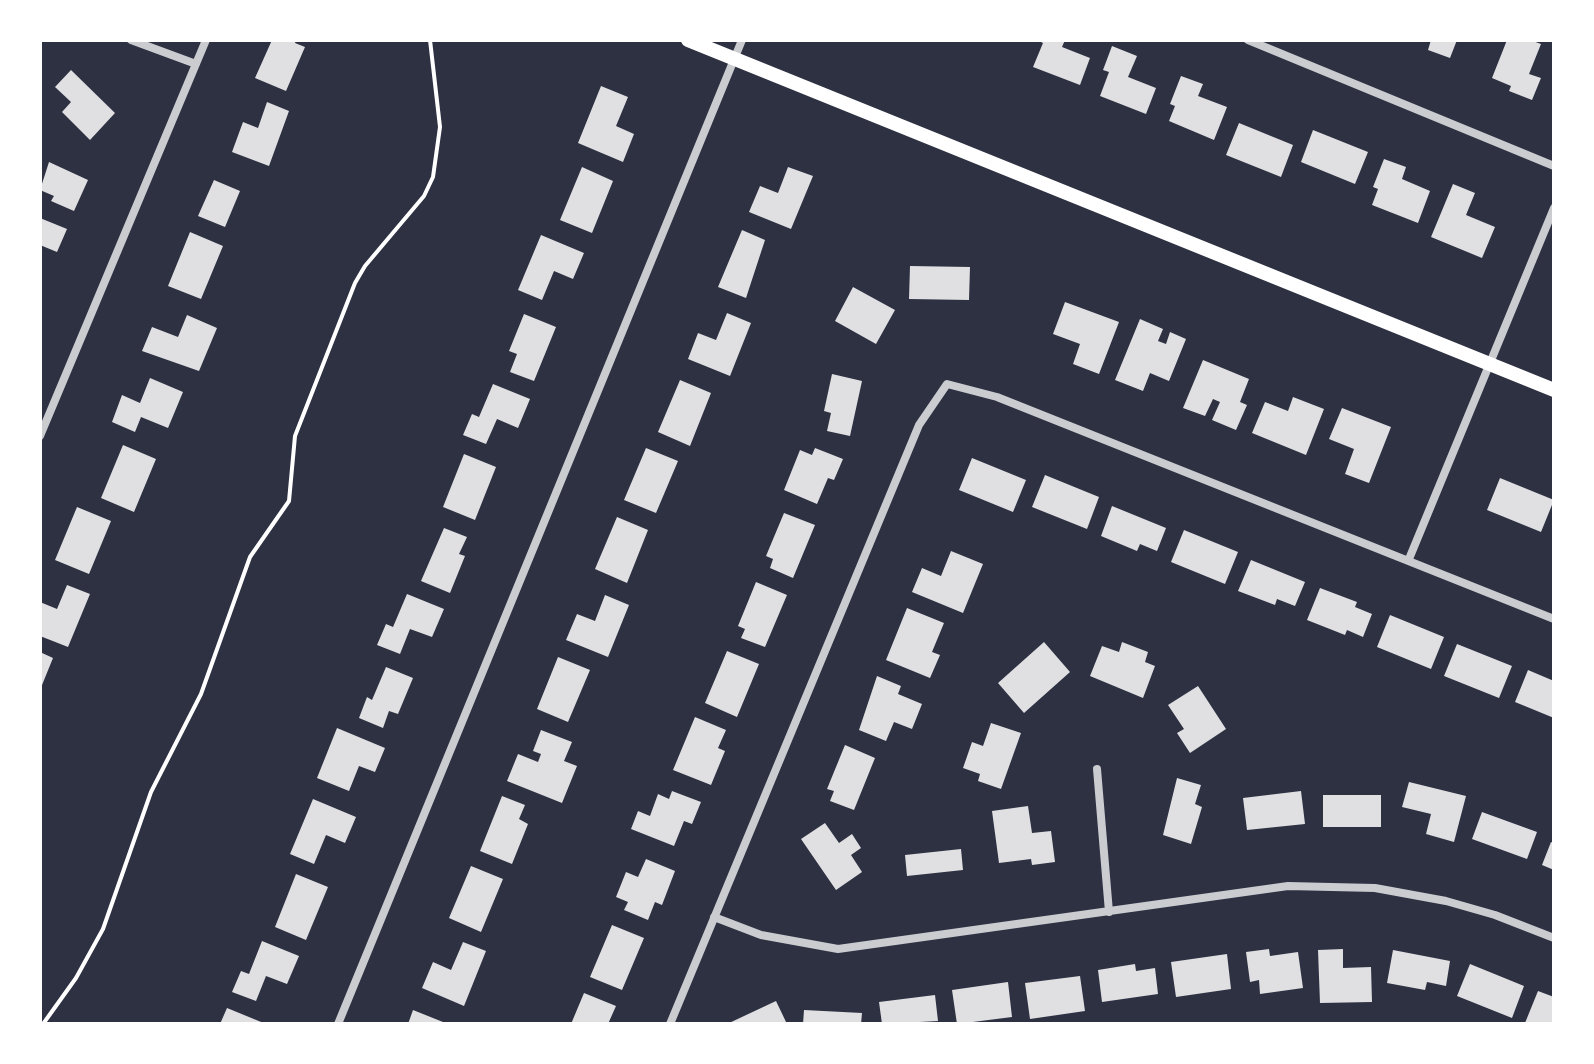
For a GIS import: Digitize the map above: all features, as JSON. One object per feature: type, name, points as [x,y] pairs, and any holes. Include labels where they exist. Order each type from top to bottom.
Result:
[{"type":"main road","points":[[688,40],[1554,390]]},
{"type":"street","points":[[131,40],[196,64]]},
{"type":"street","points":[[40,436],[206,40]]},
{"type":"street","points":[[338,1024],[742,40]]},
{"type":"street","points":[[1248,40],[1554,166]]},
{"type":"street","points":[[1409,559],[1554,208]]},
{"type":"street","points":[[670,1024],[919,425],[947,384],[997,397],[1554,619]]},
{"type":"street","points":[[1097,769],[1109,912]]},
{"type":"street","points":[[714,917],[761,935],[838,949],[1288,886],[1375,888],[1446,901],[1495,915],[1554,938]]},
{"type":"path","points":[[43,1024],[76,978],[103,929],[151,792],[201,694],[250,557],[289,501],[295,436],[307,398],[355,283],[424,196],[433,177],[440,127],[430,40]]},
{"type":"building","points":[[272,40],[296,40],[295,43],[305,47],[286,91],[255,78]]},
{"type":"building","points":[[1037,40],[1065,40],[1062,47],[1090,58],[1080,85],[1033,67],[1043,43]]},
{"type":"building","points":[[1431,40],[1457,40],[1450,58],[1428,50]]},
{"type":"building","points":[[1507,40],[1530,40],[1541,44],[1529,74],[1541,78],[1532,100],[1509,91],[1511,86],[1492,78]]},
{"type":"building","points":[[1112,46],[1137,56],[1128,77],[1156,88],[1146,114],[1100,96],[1109,72],[1103,70]]},
{"type":"building","points":[[71,70],[115,113],[90,140],[62,112],[71,102],[55,87]]},
{"type":"building","points":[[1181,76],[1203,84],[1198,96],[1227,107],[1214,140],[1169,121],[1175,106],[1170,104]]},
{"type":"building","points":[[601,86],[628,97],[616,126],[634,134],[623,162],[578,143]]},
{"type":"building","points":[[267,102],[289,111],[269,166],[232,152],[243,122],[258,128]]},
{"type":"building","points":[[1239,123],[1293,145],[1281,177],[1226,155]]},
{"type":"building","points":[[1313,130],[1368,152],[1355,184],[1301,162]]},
{"type":"building","points":[[1384,159],[1406,167],[1402,179],[1430,191],[1418,223],[1372,205],[1378,189],[1373,187]]},
{"type":"building","points":[[49,162],[88,180],[74,211],[51,201],[54,196],[40,190]]},
{"type":"building","points":[[582,167],[613,181],[592,233],[560,220]]},
{"type":"building","points":[[788,167],[813,176],[791,229],[749,212],[760,186],[778,193]]},
{"type":"building","points":[[214,180],[240,191],[225,227],[198,216]]},
{"type":"building","points":[[1453,184],[1475,193],[1466,215],[1495,227],[1482,258],[1431,237]]},
{"type":"building","points":[[40,218],[67,229],[57,252],[40,245]]},
{"type":"building","points":[[742,230],[765,240],[746,298],[718,287]]},
{"type":"building","points":[[190,232],[223,246],[201,299],[168,286]]},
{"type":"building","points":[[541,235],[584,253],[573,279],[554,271],[542,300],[518,290]]},
{"type":"building","points":[[910,266],[970,267],[969,300],[909,299]]},
{"type":"building","points":[[853,287],[895,310],[876,344],[835,321]]},
{"type":"building","points":[[1065,302],[1119,322],[1099,374],[1073,364],[1080,344],[1053,334]]},
{"type":"building","points":[[727,313],[751,323],[730,376],[688,359],[698,333],[716,340]]},
{"type":"building","points":[[524,314],[556,327],[534,381],[510,372],[517,354],[509,351]]},
{"type":"building","points":[[187,315],[217,328],[199,371],[142,351],[152,327],[178,337]]},
{"type":"building","points":[[1140,319],[1163,329],[1158,341],[1166,344],[1170,332],[1186,339],[1169,381],[1150,373],[1143,391],[1115,380]]},
{"type":"building","points":[[1203,360],[1249,379],[1240,402],[1247,405],[1236,430],[1212,420],[1220,402],[1213,399],[1205,416],[1183,408]]},
{"type":"building","points":[[832,374],[862,381],[850,436],[827,431],[831,413],[824,411]]},
{"type":"building","points":[[150,378],[183,392],[168,428],[141,417],[135,432],[112,422],[122,395],[140,403]]},
{"type":"building","points":[[680,380],[711,393],[690,446],[658,432]]},
{"type":"building","points":[[493,384],[530,399],[518,428],[497,419],[486,444],[463,435],[472,414],[479,417]]},
{"type":"building","points":[[1293,397],[1324,409],[1306,455],[1252,433],[1265,402],[1288,411]]},
{"type":"building","points":[[1342,408],[1391,427],[1369,483],[1345,474],[1354,449],[1329,439]]},
{"type":"building","points":[[123,445],[156,459],[134,512],[101,498]]},
{"type":"building","points":[[646,448],[678,461],[656,513],[624,500]]},
{"type":"building","points":[[815,448],[843,459],[834,480],[828,478],[817,504],[784,490],[800,450],[812,455]]},
{"type":"building","points":[[464,454],[496,467],[475,520],[443,507]]},
{"type":"building","points":[[972,458],[1026,480],[1013,512],[959,490]]},
{"type":"building","points":[[1045,475],[1099,497],[1087,529],[1032,507]]},
{"type":"building","points":[[1500,478],[1554,500],[1541,532],[1487,510]]},
{"type":"building","points":[[1112,506],[1166,528],[1157,551],[1140,544],[1137,551],[1101,536]]},
{"type":"building","points":[[77,507],[111,521],[89,574],[55,560]]},
{"type":"building","points":[[784,513],[815,525],[793,578],[770,568],[773,559],[766,556]]},
{"type":"building","points":[[617,517],[648,530],[627,583],[595,569]]},
{"type":"building","points":[[444,528],[467,537],[459,554],[465,556],[450,593],[421,581]]},
{"type":"building","points":[[1184,530],[1238,552],[1225,584],[1171,562]]},
{"type":"building","points":[[951,551],[983,564],[963,613],[912,592],[922,568],[941,576]]},
{"type":"building","points":[[1251,560],[1305,582],[1295,606],[1277,599],[1275,605],[1238,591]]},
{"type":"building","points":[[756,582],[787,595],[765,647],[741,638],[745,629],[738,626]]},
{"type":"building","points":[[67,585],[90,594],[68,647],[40,636],[40,602],[57,609]]},
{"type":"building","points":[[1320,588],[1357,602],[1355,607],[1372,614],[1363,637],[1347,630],[1345,635],[1307,620]]},
{"type":"building","points":[[407,594],[444,609],[432,637],[410,629],[400,654],[377,645],[386,624],[393,627]]},
{"type":"building","points":[[605,595],[629,605],[608,657],[566,640],[577,614],[595,621]]},
{"type":"building","points":[[907,608],[944,623],[932,652],[940,655],[930,678],[886,660]]},
{"type":"building","points":[[1390,615],[1444,637],[1431,669],[1377,647]]},
{"type":"building","points":[[1044,642],[1070,672],[1024,713],[998,683]]},
{"type":"building","points":[[1122,642],[1148,652],[1145,662],[1155,666],[1143,698],[1090,676],[1102,646],[1119,652]]},
{"type":"building","points":[[1457,644],[1512,666],[1499,698],[1444,676]]},
{"type":"building","points":[[727,651],[759,664],[737,717],[705,703]]},
{"type":"building","points":[[40,652],[53,658],[40,690]]},
{"type":"building","points":[[558,657],[590,670],[568,722],[537,709]]},
{"type":"building","points":[[386,667],[413,678],[398,714],[389,711],[383,728],[359,718],[367,697],[372,700]]},
{"type":"building","points":[[1528,670],[1554,681],[1554,718],[1515,702]]},
{"type":"building","points":[[877,676],[901,686],[898,694],[922,704],[912,729],[894,722],[886,741],[859,730]]},
{"type":"building","points":[[1198,686],[1226,729],[1190,753],[1177,733],[1184,729],[1168,705]]},
{"type":"building","points":[[695,717],[726,730],[718,748],[725,751],[711,785],[673,770]]},
{"type":"building","points":[[991,723],[1021,733],[1001,789],[978,781],[980,774],[963,768],[972,742],[983,746]]},
{"type":"building","points":[[337,728],[385,748],[375,772],[359,766],[349,791],[317,778]]},
{"type":"building","points":[[541,730],[572,742],[564,761],[577,766],[562,803],[507,781],[518,754],[538,762],[541,754],[533,751]]},
{"type":"building","points":[[845,745],[875,758],[854,810],[830,801],[834,791],[827,789]]},
{"type":"building","points":[[1177,778],[1201,785],[1195,804],[1202,807],[1191,844],[1163,835]]},
{"type":"building","points":[[1409,782],[1466,796],[1454,842],[1426,834],[1431,814],[1402,807]]},
{"type":"building","points":[[672,791],[701,802],[692,824],[684,821],[674,846],[631,829],[638,811],[650,816],[658,794],[669,799]]},
{"type":"building","points":[[1301,791],[1305,824],[1247,830],[1243,798]]},
{"type":"building","points":[[1323,795],[1381,795],[1381,827],[1323,827]]},
{"type":"building","points":[[502,796],[525,805],[519,819],[528,824],[512,864],[480,851]]},
{"type":"building","points":[[313,799],[356,817],[345,843],[326,835],[314,864],[290,854]]},
{"type":"building","points":[[1028,806],[1032,833],[1051,831],[1055,862],[1032,865],[1031,859],[999,863],[992,811]]},
{"type":"building","points":[[1482,812],[1537,832],[1527,859],[1472,839]]},
{"type":"building","points":[[825,823],[839,843],[852,834],[861,848],[851,855],[862,872],[836,890],[801,839]]},
{"type":"building","points":[[1551,842],[1554,843],[1554,870],[1542,865]]},
{"type":"building","points":[[961,849],[963,870],[907,876],[905,855]]},
{"type":"building","points":[[646,859],[675,871],[662,905],[655,902],[648,920],[624,910],[628,902],[616,897],[626,872],[638,877]]},
{"type":"building","points":[[471,866],[503,879],[481,932],[449,918]]},
{"type":"building","points":[[296,874],[328,887],[306,940],[275,927]]},
{"type":"building","points":[[612,925],[644,938],[622,990],[590,977]]},
{"type":"building","points":[[262,941],[299,956],[287,984],[266,976],[256,1001],[232,992],[241,971],[249,974]]},
{"type":"building","points":[[463,942],[486,951],[464,1006],[422,988],[433,962],[451,970]]},
{"type":"building","points":[[1269,949],[1270,956],[1298,952],[1303,988],[1260,994],[1259,980],[1250,982],[1246,952]]},
{"type":"building","points":[[1343,949],[1343,968],[1371,967],[1372,1002],[1320,1003],[1318,950]]},
{"type":"building","points":[[1393,950],[1450,961],[1446,986],[1427,982],[1425,990],[1387,983]]},
{"type":"building","points":[[1227,954],[1231,989],[1176,997],[1171,962]]},
{"type":"building","points":[[1135,964],[1136,971],[1155,968],[1158,994],[1102,1002],[1098,970]]},
{"type":"building","points":[[1470,964],[1524,986],[1512,1018],[1457,996]]},
{"type":"building","points":[[1080,976],[1085,1011],[1030,1019],[1025,983]]},
{"type":"building","points":[[1008,982],[1012,1017],[957,1024],[952,990]]},
{"type":"building","points":[[1538,991],[1554,997],[1554,1024],[1525,1023]]},
{"type":"building","points":[[584,993],[616,1006],[608,1024],[571,1024]]},
{"type":"building","points":[[935,995],[938,1021],[882,1024],[879,1002]]},
{"type":"building","points":[[776,1001],[787,1024],[727,1024]]},
{"type":"building","points":[[227,1008],[266,1024],[220,1024]]},
{"type":"building","points":[[413,1010],[448,1024],[408,1024]]},
{"type":"building","points":[[804,1010],[862,1013],[861,1024],[803,1024]]}]
